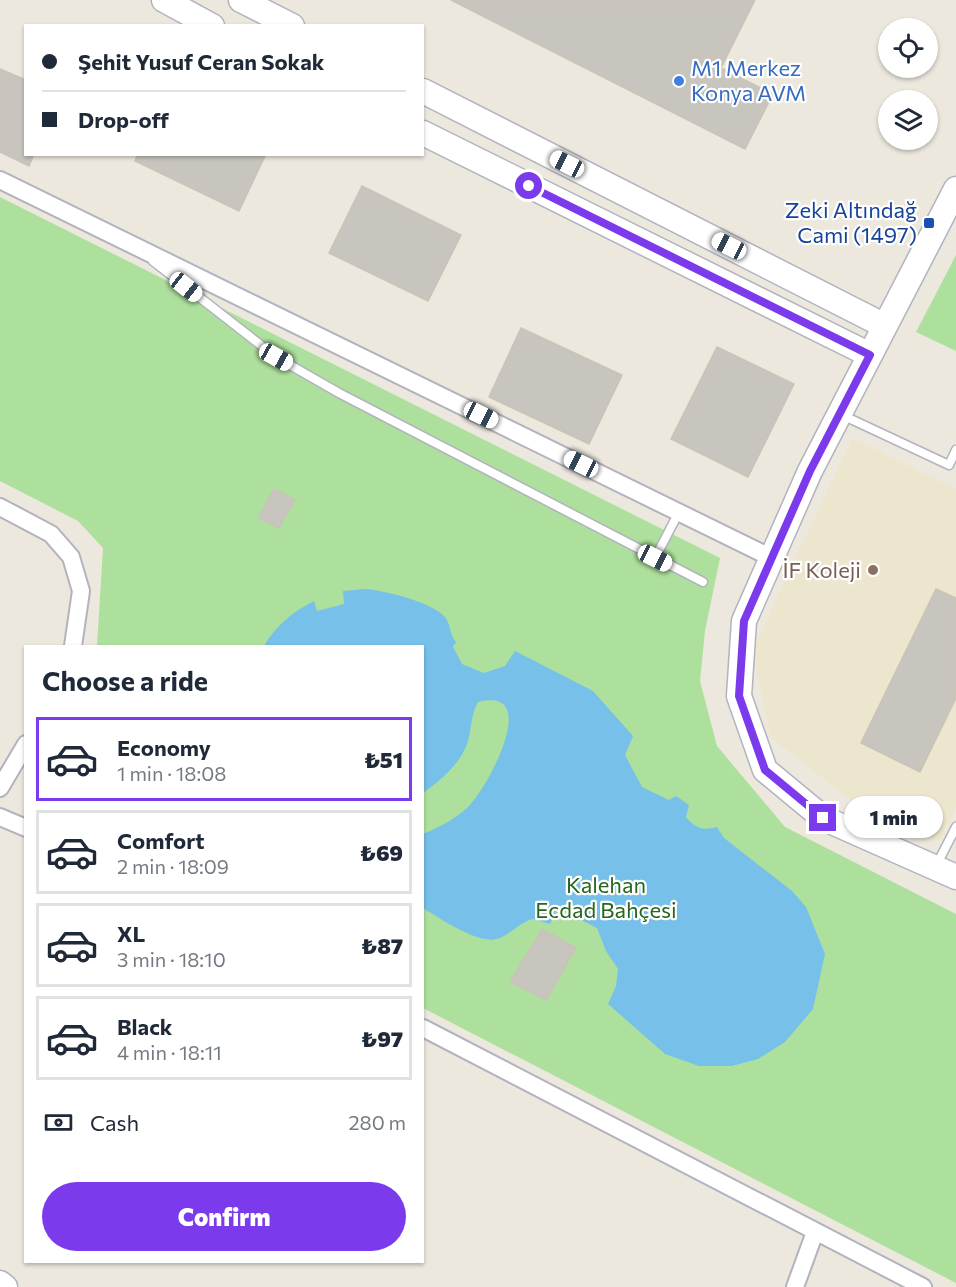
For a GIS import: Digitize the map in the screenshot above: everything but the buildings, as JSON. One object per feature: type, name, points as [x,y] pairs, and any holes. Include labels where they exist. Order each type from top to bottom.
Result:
[{"type":"street","points":[[164,0],[208,24]]},
{"type":"street","points":[[241,0],[288,24]]},
{"type":"street","points":[[424,92],[885,326]]},
{"type":"street","points":[[424,134],[870,355]]},
{"type":"street","points":[[0,180],[772,558]]},
{"type":"street","points":[[945,873],[823,818],[765,770],[739,696],[744,621],[810,471],[956,189]]},
{"type":"street","points":[[0,507],[51,534],[71,557],[81,591],[73,645]]},
{"type":"street","points":[[0,788],[24,747]]},
{"type":"street","points":[[0,817],[24,827]]},
{"type":"street","points":[[424,1029],[923,1287]]},
{"type":"street","points":[[795,1287],[815,1232]]},
{"type":"street","points":[[0,1283],[4,1287]]},
{"type":"lane","points":[[131,245],[276,357],[339,393],[702,582]]},
{"type":"lane","points":[[839,414],[952,467],[956,450]]},
{"type":"lane","points":[[655,558],[679,512]]},
{"type":"lane","points":[[945,873],[956,827]]},
{"type":"shaded area","name":"İF Koleji","points":[[852,438],[956,489],[956,808],[939,842],[845,796],[771,738],[752,651]]},
{"type":"green space","name":"Kalehan Ecdad Bahçesi","points":[[0,197],[720,558],[705,631],[700,681],[717,746],[785,827],[956,914],[956,1283],[424,1009],[424,645],[97,645],[103,548],[78,521],[0,481]]},
{"type":"green space","points":[[956,255],[956,351],[916,332]]},
{"type":"water","points":[[365,589],[384,592],[433,608],[447,620],[456,642],[453,647],[462,664],[484,673],[505,666],[515,651],[593,691],[633,736],[625,755],[642,787],[669,800],[676,796],[689,805],[686,817],[693,824],[708,829],[717,827],[724,838],[792,891],[806,907],[825,954],[813,1009],[785,1042],[758,1059],[732,1066],[699,1066],[665,1054],[608,1004],[616,986],[618,969],[606,951],[597,928],[558,908],[550,924],[533,919],[506,935],[488,940],[469,934],[424,909],[424,834],[457,816],[476,798],[496,763],[504,742],[509,724],[507,709],[497,701],[478,702],[467,744],[460,758],[443,777],[424,792],[424,645],[265,645],[280,625],[314,601],[317,611],[344,604],[343,591]]},
{"type":"place","name":"M1 Merkez Konya AVM","points":[[679,81]]},
{"type":"place","name":"Zeki Altındağ Cami (1497)","points":[[929,223]]},
{"type":"place","name":"İF Koleji","points":[[873,570]]},
{"type":"route","points":[[529,186],[870,355],[810,471],[744,621],[739,696],[765,770],[823,818]]}]
